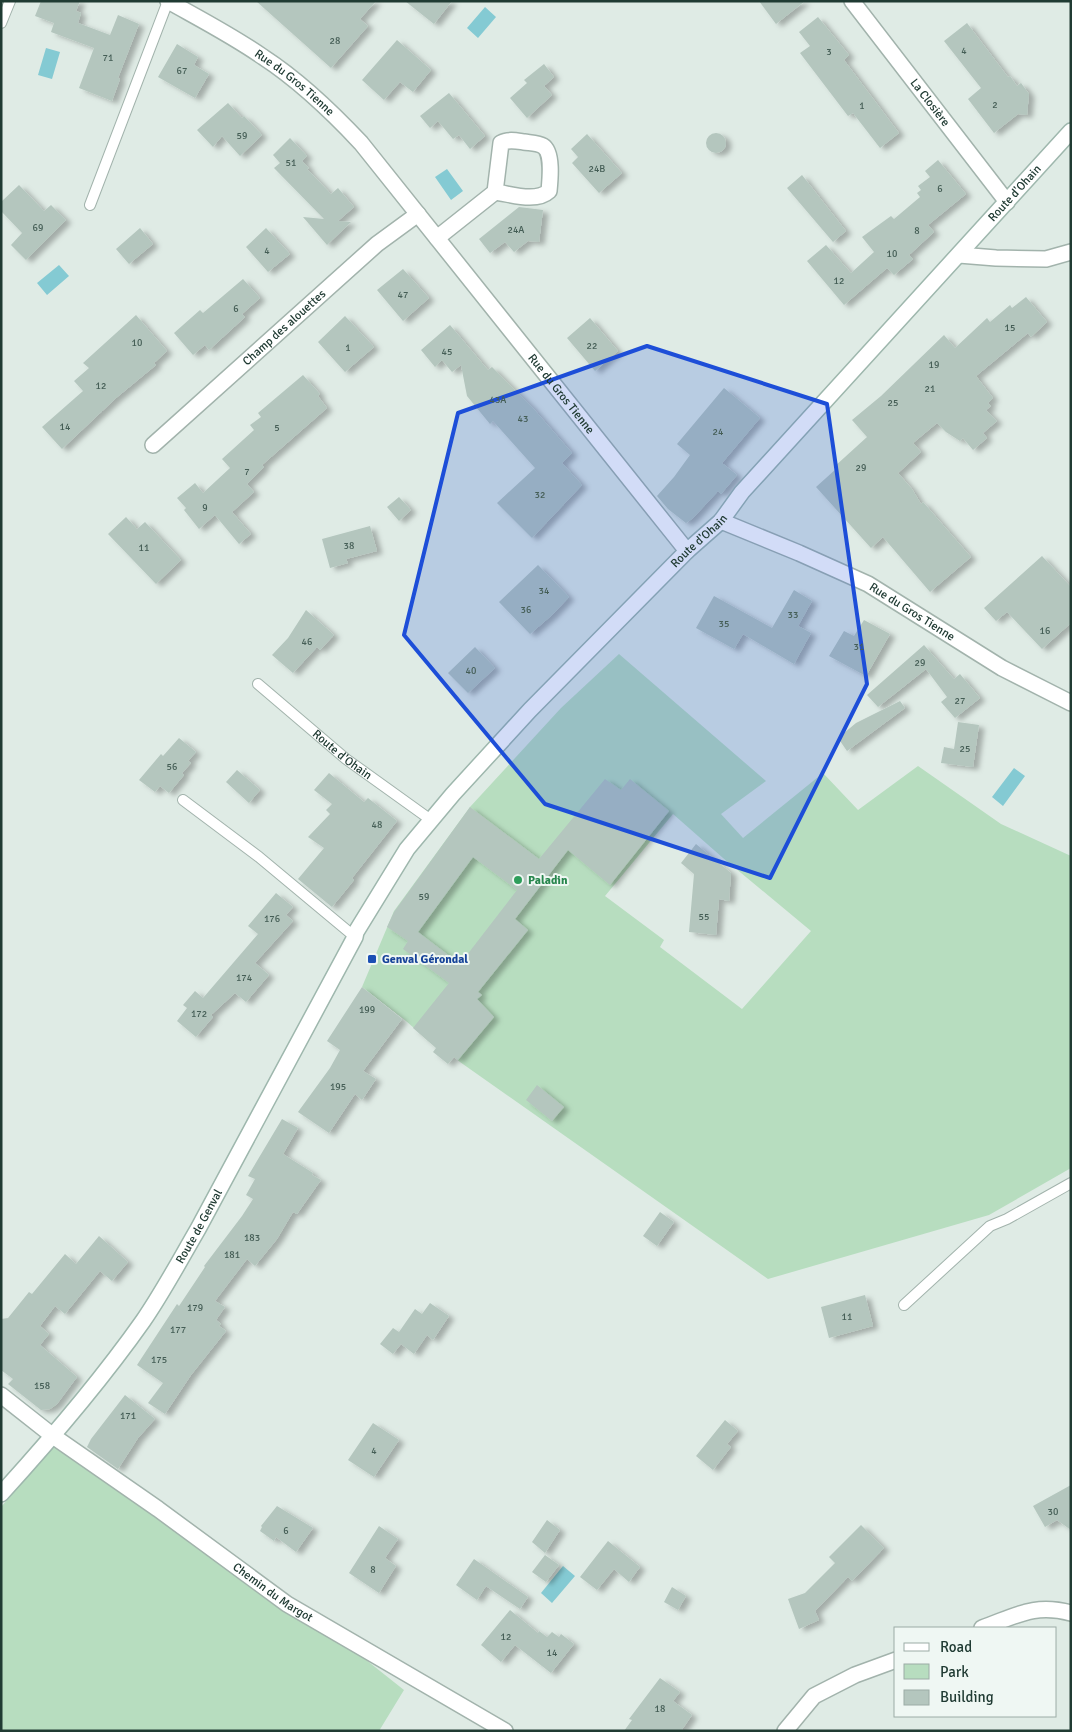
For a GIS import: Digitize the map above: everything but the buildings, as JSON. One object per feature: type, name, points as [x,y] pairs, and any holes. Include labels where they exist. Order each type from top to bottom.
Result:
[{"type":"street","name":"Rue du Gros Tienne","points":[[168,1],[264,58],[305,88],[361,143],[687,551]]},
{"type":"street","name":"La Closière","points":[[852,1],[1007,202]]},
{"type":"street","name":"Route d'Ohain","points":[[355,935],[407,849],[453,794],[530,710],[687,551],[721,521],[742,492],[1071,131]]},
{"type":"street","points":[[437,238],[496,192],[501,143],[508,140],[525,142],[542,145],[547,149],[550,172],[549,187],[546,194],[535,198],[496,192]]},
{"type":"street","name":"Champ des alouettes","points":[[153,445],[377,244],[418,214]]},
{"type":"street","points":[[959,255],[1046,259],[1071,252]]},
{"type":"street","name":"Rue du Gros Tienne","points":[[721,521],[868,584],[1002,668],[1071,703]]},
{"type":"street","name":"Route de Genval","points":[[1,1494],[53,1436],[143,1320],[171,1276],[355,935]]},
{"type":"street","name":"Chemin du Margot","points":[[1,1395],[53,1436],[158,1509],[287,1604],[505,1731]]},
{"type":"street","points":[[985,1627],[1025,1611],[1040,1608],[1057,1609],[1071,1613]]},
{"type":"street","points":[[785,1731],[814,1696],[855,1675],[894,1661]]},
{"type":"lane","points":[[1,23],[10,1]]},
{"type":"lane","points":[[90,205],[168,1]]},
{"type":"lane","name":"Route d'Ohain","points":[[258,684],[346,759],[431,820]]},
{"type":"lane","points":[[183,800],[259,857],[355,935]]},
{"type":"lane","points":[[904,1305],[990,1226],[1007,1219],[1071,1183]]},
{"type":"highlighted area","points":[[647,346],[827,404],[867,684],[770,878],[545,804],[404,635],[458,413]]},
{"type":"green space","points":[[619,654],[766,781],[721,814],[743,838],[823,773],[858,810],[918,766],[1001,824],[1071,856],[1071,1168],[989,1215],[768,1279],[460,1062],[436,1041],[432,1044],[362,987],[394,911],[470,807],[561,708]],"holes":[[[673,814],[811,931],[742,1009],[660,947],[664,940],[605,896]]]},
{"type":"green space","points":[[61,1439],[303,1610],[404,1690],[379,1731],[1,1731],[1,1507]]},
{"type":"water","points":[[485,7],[496,17],[478,38],[467,28]]},
{"type":"water","points":[[46,48],[60,52],[52,79],[38,75]]},
{"type":"water","points":[[447,169],[463,191],[451,200],[435,177]]},
{"type":"water","points":[[59,265],[69,276],[47,295],[37,283]]},
{"type":"water","points":[[1014,768],[1025,776],[1003,806],[992,797]]},
{"type":"water","points":[[563,1566],[575,1576],[552,1603],[541,1593]]},
{"type":"place","name":"Paladin","points":[[518,880]]},
{"type":"place","name":"Genval Gérondal","points":[[372,959]]}]
